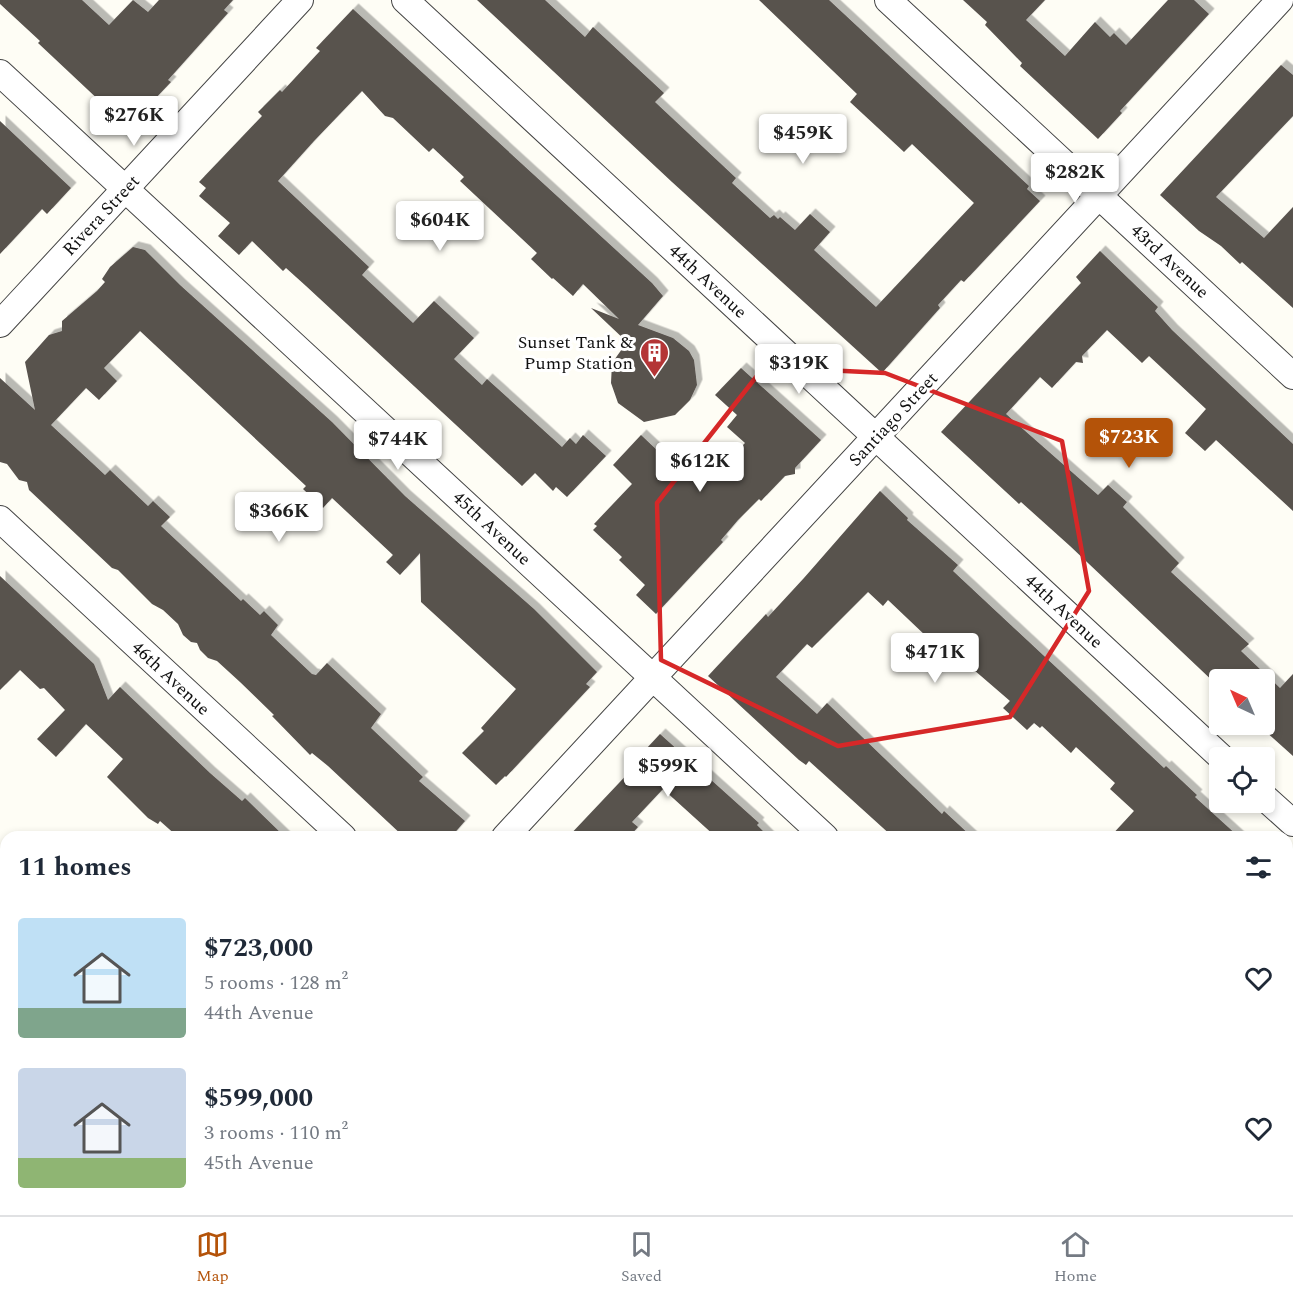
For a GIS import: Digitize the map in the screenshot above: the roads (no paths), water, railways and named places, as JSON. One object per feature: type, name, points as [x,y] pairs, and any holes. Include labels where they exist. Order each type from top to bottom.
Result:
[{"type":"street","name":"Rivera Street","points":[[0,324],[300,0]]},
{"type":"street","name":"44th Avenue","points":[[405,0],[1210,747]]},
{"type":"street","name":"43rd Avenue","points":[[888,0],[1293,375]]},
{"type":"street","name":"Santiago Street","points":[[511,831],[1280,0]]},
{"type":"street","name":"45th Avenue","points":[[0,73],[819,831]]},
{"type":"street","name":"46th Avenue","points":[[0,519],[337,831]]},
{"type":"street","points":[[1275,806],[1293,823]]},
{"type":"place","name":"Sunset Tank & Pump Station","points":[[654,378]]}]
